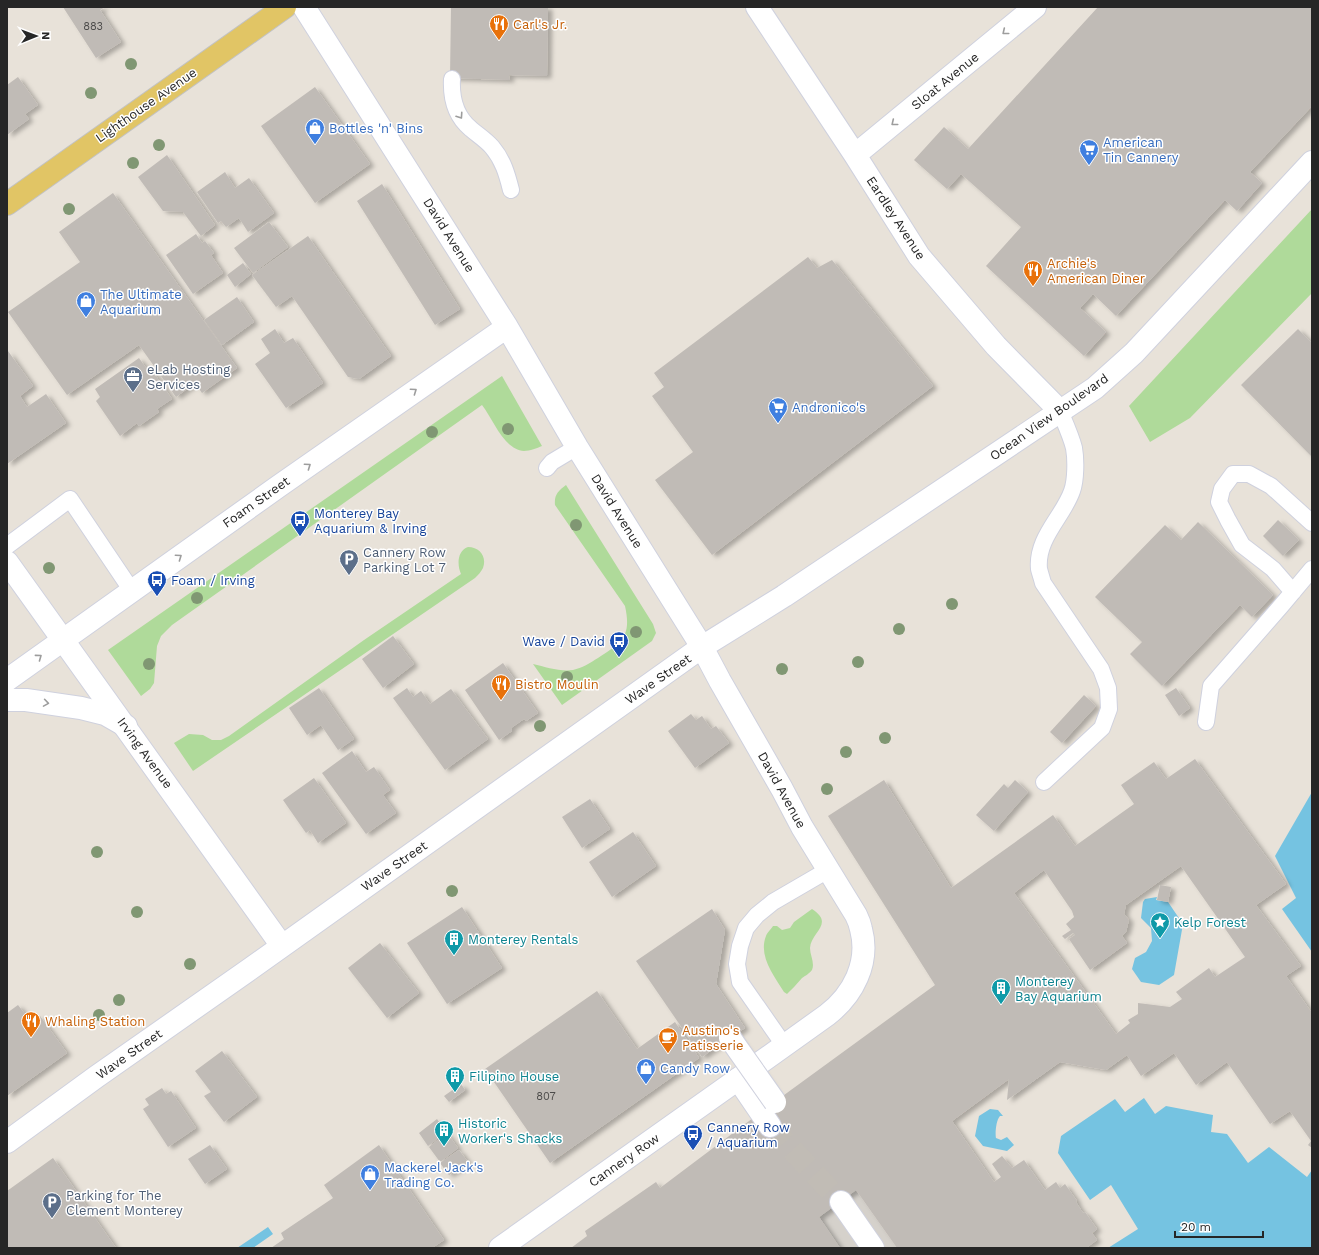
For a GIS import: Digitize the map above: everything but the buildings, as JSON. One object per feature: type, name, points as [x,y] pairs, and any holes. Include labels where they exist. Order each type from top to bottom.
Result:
[{"type":"main road","name":"Lighthouse Avenue","points":[[7,204],[285,7]]},
{"type":"street","name":"David Avenue","points":[[304,7],[506,327],[577,447],[702,647],[802,827],[856,915],[862,930],[863,944],[859,971],[851,991],[836,1007],[818,1022]]},
{"type":"street","name":"Eardley Avenue","points":[[757,7],[920,256],[996,346],[1060,411]]},
{"type":"street","name":"Sloat Avenue","points":[[855,155],[1035,7]]},
{"type":"street","name":"Ocean View Boulevard","points":[[784,596],[1095,388],[1134,353],[1312,162]]},
{"type":"street","name":"Foam Street","points":[[7,680],[506,327]]},
{"type":"street","name":"Irving Avenue","points":[[7,562],[126,726],[282,946]]},
{"type":"street","name":"Wave Street","points":[[7,1142],[102,1072],[250,969],[702,647],[784,596]]},
{"type":"street","points":[[7,700],[26,700],[81,708],[106,714],[126,726]]},
{"type":"street","name":"Cannery Row","points":[[500,1248],[818,1022]]},
{"type":"street","points":[[730,1038],[775,1102]]},
{"type":"street","points":[[748,1072],[770,1126]]},
{"type":"street","points":[[841,1202],[870,1247]]},
{"type":"lane","points":[[452,79],[452,90],[456,111],[462,120],[486,140],[498,154],[507,174],[511,190]]},
{"type":"lane","points":[[1044,782],[1102,728],[1109,708],[1108,688],[1101,669],[1043,584],[1039,568],[1040,552],[1046,535],[1064,509],[1073,490],[1075,469],[1074,448],[1060,411]]},
{"type":"lane","points":[[547,468],[552,462],[577,447]]},
{"type":"lane","points":[[1293,592],[1273,569],[1242,545],[1219,502],[1222,489],[1233,474],[1249,474],[1271,486],[1312,523]]},
{"type":"lane","points":[[7,546],[69,499],[72,500],[132,591]]},
{"type":"lane","points":[[1206,722],[1211,686],[1312,568]]},
{"type":"lane","points":[[784,1045],[740,982],[737,964],[740,946],[746,928],[757,915],[773,902],[828,870]]},
{"type":"green space","points":[[1312,209],[1312,293],[1190,418],[1150,442],[1129,406]]},
{"type":"green space","points":[[502,376],[542,446],[524,451],[511,445],[505,440],[482,405],[172,625],[161,636],[157,646],[154,683],[150,689],[141,696],[108,650]]},
{"type":"green space","points":[[566,485],[653,624],[656,633],[652,641],[562,705],[533,664],[563,670],[580,668],[613,648],[623,638],[627,625],[625,606],[555,505],[555,498],[557,494]]},
{"type":"green space","points":[[472,547],[482,553],[484,560],[483,568],[475,578],[193,771],[174,743],[189,734],[203,735],[212,740],[221,740],[229,736],[364,640],[461,574],[459,567],[460,555],[464,549]]},
{"type":"green space","points":[[812,909],[819,914],[822,919],[822,924],[811,942],[810,948],[813,967],[812,970],[787,994],[784,992],[768,966],[764,951],[766,936],[773,926],[777,926],[782,930],[790,928],[794,922]]},
{"type":"shaded area","points":[[856,1190],[897,1248],[840,1248],[819,1217]]},
{"type":"water","points":[[1312,792],[1312,952],[1282,909],[1296,898],[1275,856]]},
{"type":"water","points":[[1157,897],[1156,900],[1168,902],[1183,924],[1174,975],[1159,985],[1141,982],[1132,969],[1135,958],[1146,952],[1152,941],[1151,928],[1141,918],[1143,902],[1145,899]]},
{"type":"water","points":[[1144,1098],[1155,1114],[1166,1106],[1213,1115],[1211,1132],[1227,1134],[1248,1163],[1269,1147],[1307,1177],[1312,1170],[1312,1248],[1108,1248],[1138,1229],[1111,1185],[1090,1200],[1058,1153],[1061,1136],[1115,1099],[1125,1112]]},
{"type":"water","points":[[990,1109],[998,1110],[1003,1116],[1000,1116],[996,1127],[996,1138],[1001,1140],[1007,1137],[1014,1145],[1007,1151],[983,1146],[975,1136],[979,1116]]},
{"type":"water","points":[[268,1227],[273,1234],[253,1248],[237,1248]]},
{"type":"tunnel","points":[[770,1126],[841,1202]]},
{"type":"place","name":"Carl's Jr.","points":[[499,41]]},
{"type":"place","name":"Bottles 'n' Bins","points":[[315,145]]},
{"type":"place","name":"American Tin Cannery","points":[[1089,166]]},
{"type":"place","name":"Archie's American Diner","points":[[1033,287]]},
{"type":"place","name":"The Ultimate Aquarium","points":[[86,318]]},
{"type":"place","name":"eLab Hosting Services","points":[[133,393]]},
{"type":"place","name":"Andronico's","points":[[778,424]]},
{"type":"place","name":"Monterey Bay Aquarium & Irving","points":[[300,537]]},
{"type":"place","name":"Cannery Row Parking Lot 7","points":[[349,576]]},
{"type":"place","name":"Foam / Irving","points":[[157,597]]},
{"type":"place","name":"Wave / David","points":[[619,658]]},
{"type":"place","name":"Bistro Moulin","points":[[501,701]]},
{"type":"place","name":"Kelp Forest","points":[[1160,939]]},
{"type":"place","name":"Monterey Rentals","points":[[454,956]]},
{"type":"place","name":"Monterey Bay Aquarium","points":[[1001,1005]]},
{"type":"place","name":"Whaling Station","points":[[31,1038]]},
{"type":"place","name":"Austino's Patisserie","points":[[668,1054]]},
{"type":"place","name":"Candy Row","points":[[646,1085]]},
{"type":"place","name":"Filipino House","points":[[455,1093]]},
{"type":"place","name":"Historic Worker's Shacks","points":[[444,1147]]},
{"type":"place","name":"Cannery Row / Aquarium","points":[[693,1151]]},
{"type":"place","name":"Mackerel Jack's Trading Co.","points":[[370,1191]]},
{"type":"place","name":"Parking for The Clement Monterey","points":[[52,1219]]}]
